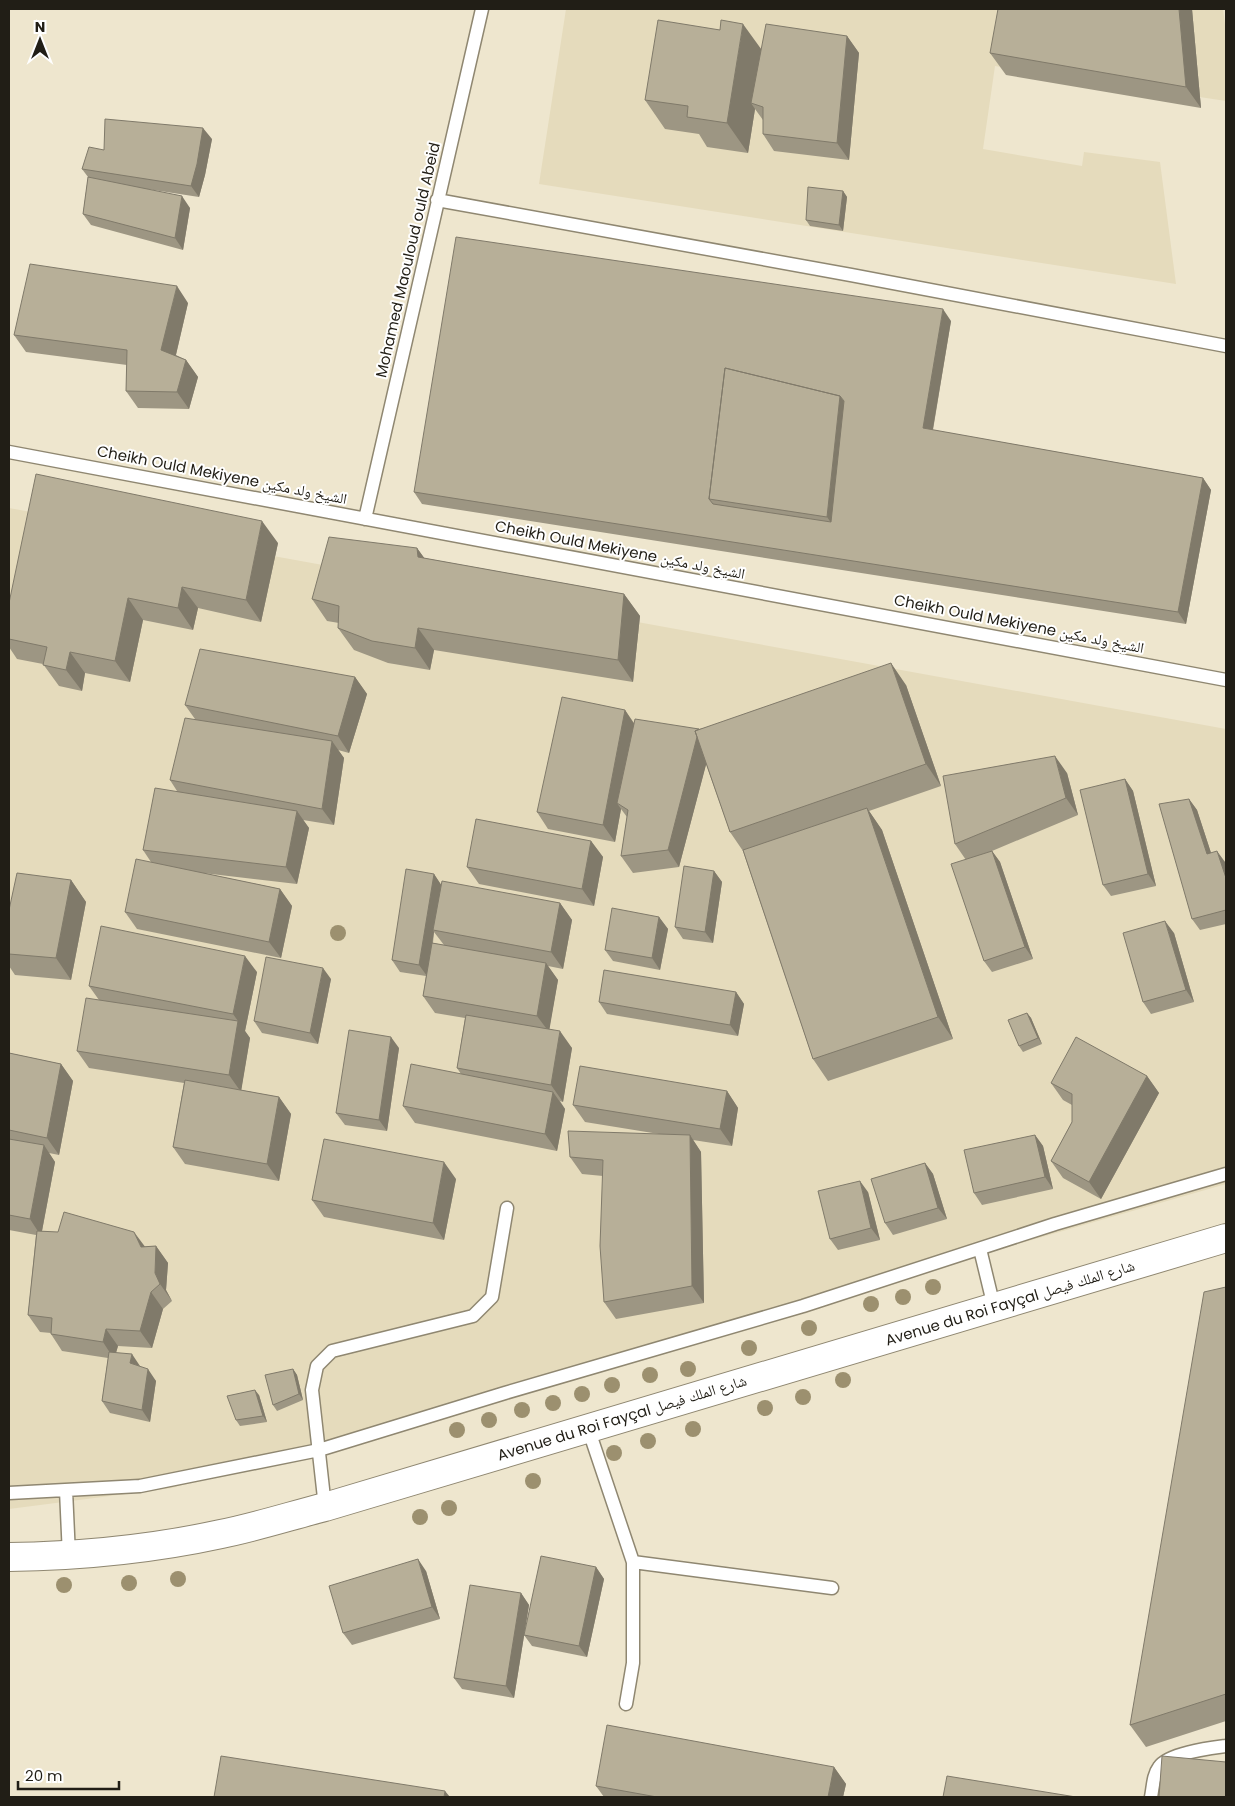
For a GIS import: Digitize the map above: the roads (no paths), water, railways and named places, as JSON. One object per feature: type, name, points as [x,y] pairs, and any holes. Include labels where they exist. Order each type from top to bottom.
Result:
[{"type":"street","name":"Avenue du Roi Fayçal شارع الملك فيصل","points":[[9,1557],[69,1556],[221,1534],[325,1506],[1226,1238]]},
{"type":"lane","name":"Mohamed Maouloud ould Abeid","points":[[365,519],[482,9]]},
{"type":"lane","points":[[438,200],[851,274],[1226,346]]},
{"type":"lane","name":"Cheikh Ould Mekiyene الشيخ ولد مكين","points":[[9,452],[1226,680]]},
{"type":"lane","points":[[9,1493],[140,1486],[319,1450],[505,1393],[803,1306],[1055,1224],[1226,1174]]},
{"type":"lane","points":[[325,1506],[312,1390],[317,1366],[332,1351],[473,1316],[492,1297],[507,1208]]},
{"type":"lane","points":[[980,1249],[994,1307]]},
{"type":"lane","points":[[588,1428],[633,1562],[633,1662],[626,1704]]},
{"type":"lane","points":[[66,1490],[69,1556]]},
{"type":"lane","points":[[633,1562],[832,1588]]},
{"type":"lane","points":[[1151,1797],[1154,1778],[1160,1765],[1174,1757],[1226,1746]]}]
